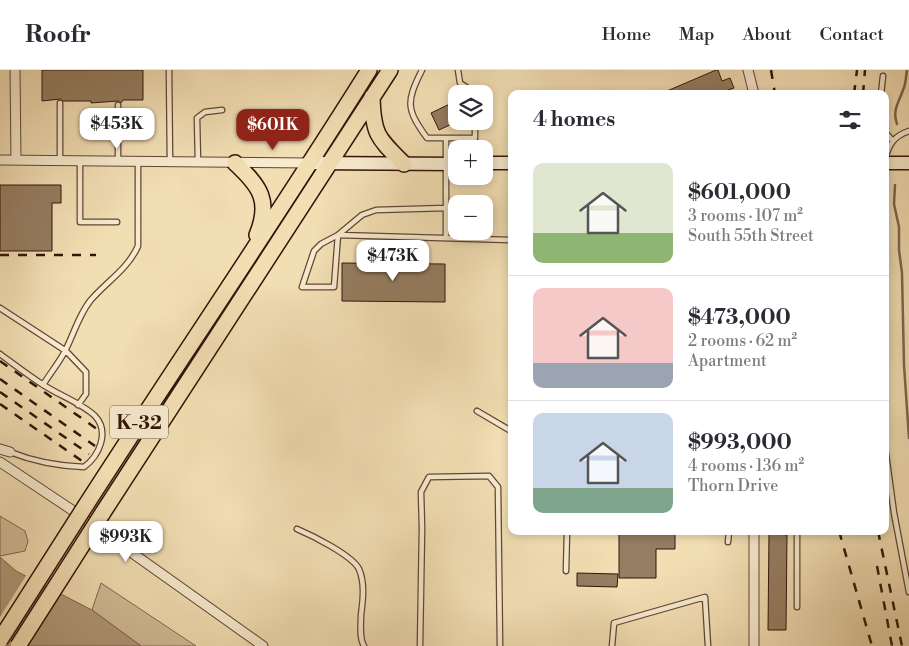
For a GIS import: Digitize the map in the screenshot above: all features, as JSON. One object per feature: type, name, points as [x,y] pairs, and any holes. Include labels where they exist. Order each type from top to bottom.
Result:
[{"type":"main road","name":"K-32","points":[[0,640],[193,339],[311,163],[369,70]]},
{"type":"main road","name":"K-32","points":[[18,646],[390,70]]},
{"type":"main road","points":[[372,97],[373,122],[377,134],[404,164]]},
{"type":"main road","points":[[889,161],[909,163]]},
{"type":"main road","points":[[235,163],[250,178],[260,192],[264,207],[262,223],[248,258]]},
{"type":"main road","points":[[311,163],[448,164]]},
{"type":"main road","points":[[493,164],[508,163]]},
{"type":"street","points":[[16,70],[16,160]]},
{"type":"street","points":[[748,70],[753,90]]},
{"type":"street","points":[[0,160],[138,163],[311,163]]},
{"type":"street","points":[[0,449],[10,452]]},
{"type":"street","points":[[0,462],[70,508],[264,646]]},
{"type":"street","points":[[754,535],[754,646]]},
{"type":"lane","points":[[169,70],[170,163]]},
{"type":"lane","points":[[422,70],[411,91],[410,108],[415,122],[427,138],[476,138],[476,130]]},
{"type":"lane","points":[[458,70],[460,83],[463,85]]},
{"type":"lane","points":[[881,90],[883,76]]},
{"type":"lane","points":[[60,102],[60,161]]},
{"type":"lane","points":[[118,105],[118,162]]},
{"type":"lane","points":[[198,163],[197,118],[204,112],[222,110]]},
{"type":"lane","points":[[889,149],[892,140],[899,134],[909,131]]},
{"type":"lane","points":[[889,137],[892,140]]},
{"type":"lane","points":[[446,138],[448,148]]},
{"type":"lane","points":[[80,162],[80,222],[117,222]]},
{"type":"lane","points":[[43,385],[66,351],[79,320],[90,302],[120,272],[138,246],[138,163]]},
{"type":"lane","points":[[446,238],[449,185]]},
{"type":"lane","points":[[338,235],[334,287],[302,287],[314,251],[321,244],[338,235],[362,215],[376,210],[446,208]]},
{"type":"lane","points":[[338,235],[508,242]]},
{"type":"lane","points":[[0,308],[66,351],[86,372],[86,394],[78,405]]},
{"type":"lane","points":[[0,354],[43,385],[95,416],[101,427],[99,450],[94,459],[84,467],[50,465],[10,452]]},
{"type":"lane","points":[[477,410],[508,429]]},
{"type":"lane","points":[[420,646],[421,492],[429,477],[489,476],[498,488],[500,646]]},
{"type":"lane","points":[[889,476],[909,592]]},
{"type":"lane","points":[[297,530],[319,539],[358,567],[363,583],[361,628],[364,646]]},
{"type":"lane","points":[[566,571],[567,535]]},
{"type":"lane","points":[[728,542],[729,535]]},
{"type":"lane","points":[[797,535],[797,607]]},
{"type":"lane","points":[[612,646],[614,623],[706,597],[708,646]]},
{"type":"shaded area","points":[[0,516],[25,531],[28,541],[25,551],[0,556]]},
{"type":"shaded area","points":[[0,557],[16,571],[92,610],[141,646],[0,646]]},
{"type":"shaded area","points":[[101,583],[196,646],[141,646],[92,610]]},
{"type":"pier","points":[[27,574],[42,581],[0,646],[0,617]]},
{"type":"building","points":[[42,70],[143,70],[143,100],[123,100],[121,103],[118,101],[91,103],[91,101],[63,101],[60,99],[42,101]]},
{"type":"building","points":[[716,70],[718,70],[722,81],[730,78],[734,88],[728,90],[669,90]]},
{"type":"building","points":[[448,105],[448,126],[439,130],[431,113]]},
{"type":"building","points":[[0,185],[61,185],[61,203],[52,203],[52,251],[0,251]]},
{"type":"building","points":[[342,263],[445,264],[445,302],[342,301]]},
{"type":"building","points":[[619,535],[675,535],[675,549],[656,549],[656,578],[619,578]]},
{"type":"building","points":[[769,535],[787,535],[786,630],[768,630]]},
{"type":"building","points":[[577,573],[618,574],[617,587],[577,586]]},
{"type":"waterway","points":[[897,124],[895,114],[905,85],[907,70]]},
{"type":"waterway","points":[[895,185],[894,204],[899,227],[902,273],[904,365],[909,438]]},
{"type":"railway","points":[[771,70],[774,90]]},
{"type":"railway","points":[[854,90],[857,70]]},
{"type":"railway","points":[[863,90],[865,70]]},
{"type":"railway","points":[[0,255],[96,255]]},
{"type":"railway","points":[[0,361],[97,429]]},
{"type":"railway","points":[[0,379],[95,446]]},
{"type":"railway","points":[[0,392],[89,454]]},
{"type":"railway","points":[[0,404],[82,461]]},
{"type":"railway","points":[[840,535],[872,646]]},
{"type":"railway","points":[[879,535],[902,646]]},
{"type":"railway","points":[[877,566],[892,646]]}]
